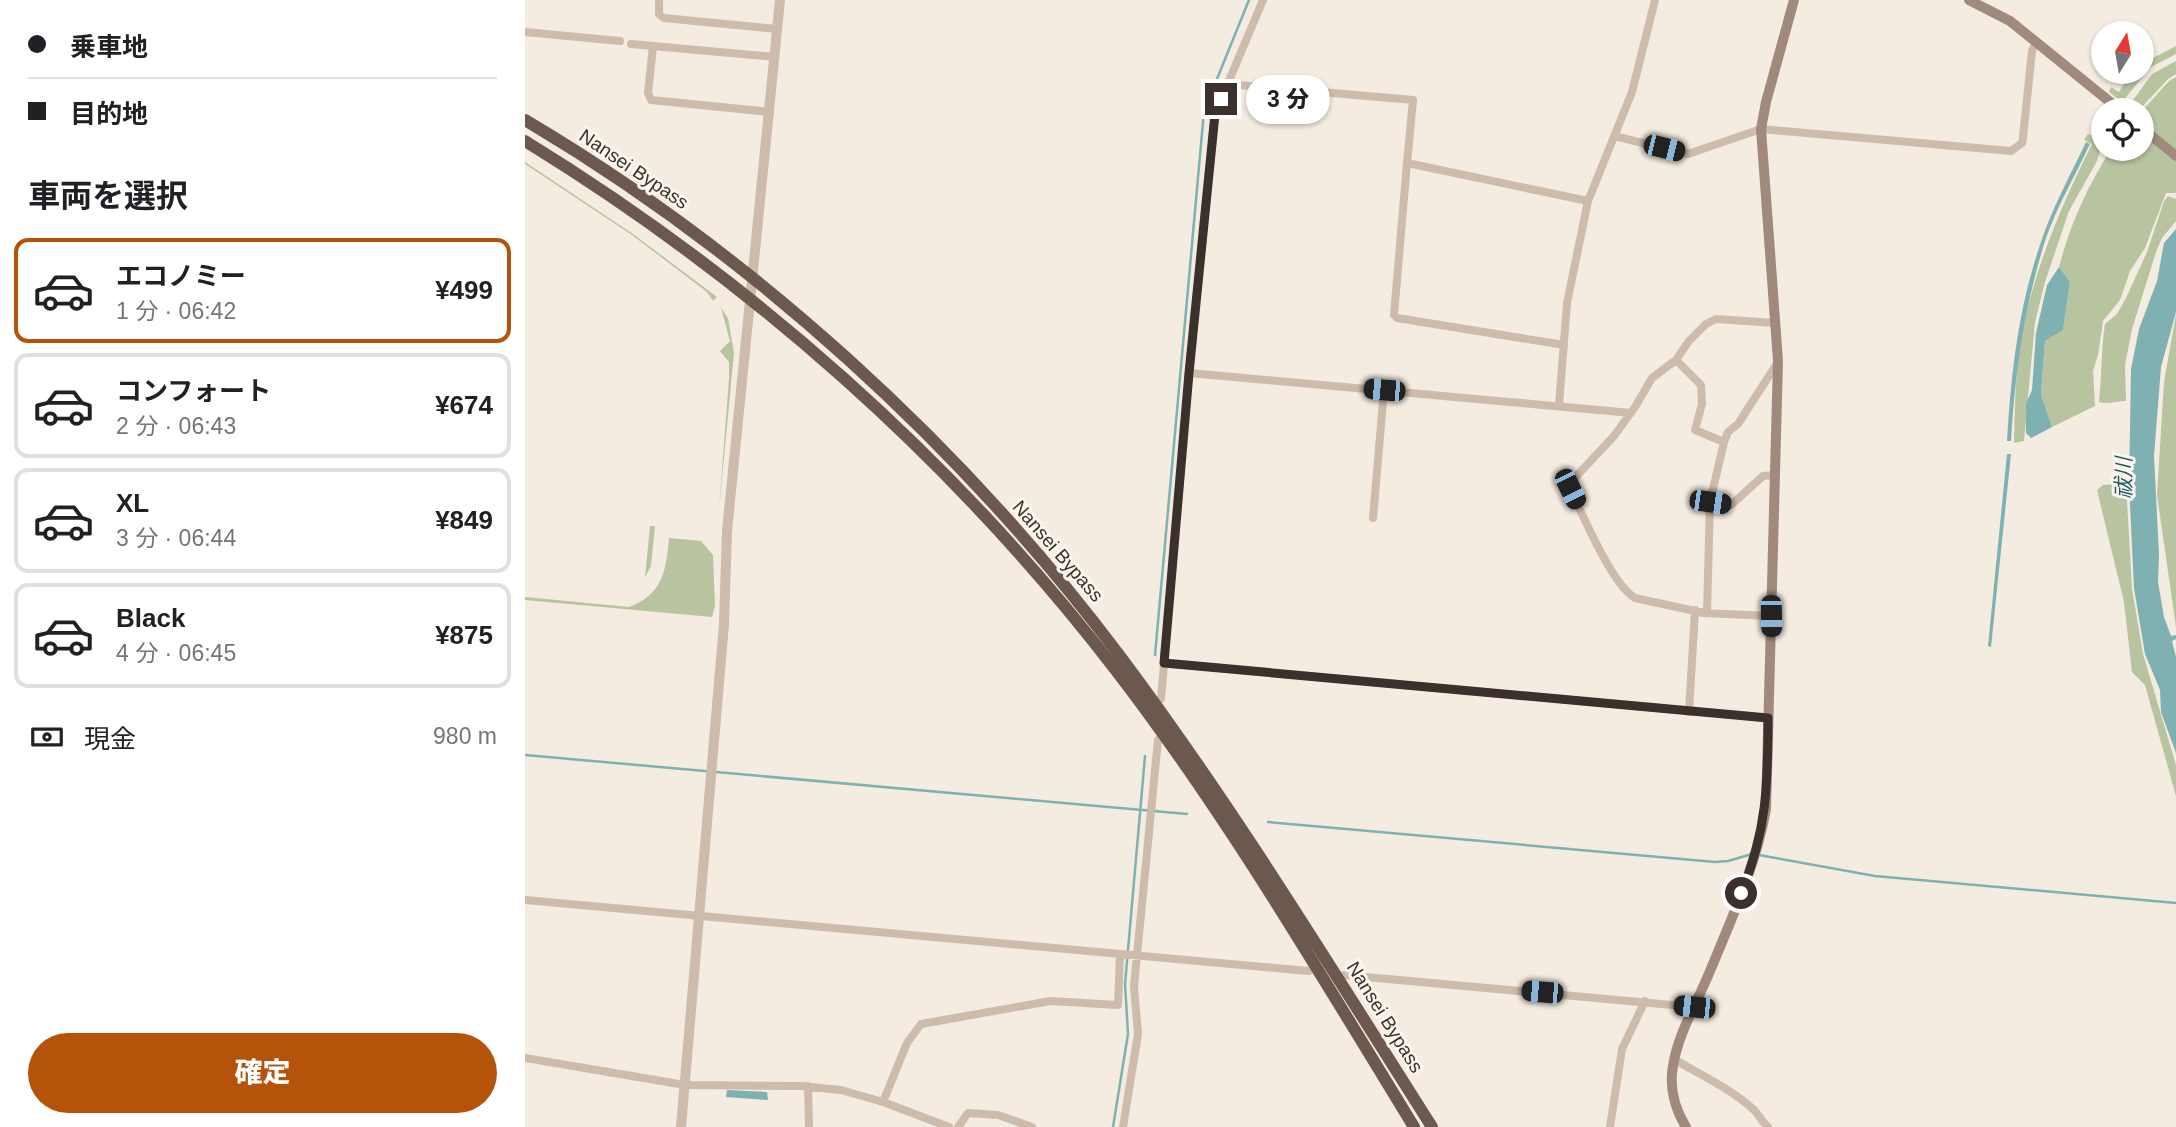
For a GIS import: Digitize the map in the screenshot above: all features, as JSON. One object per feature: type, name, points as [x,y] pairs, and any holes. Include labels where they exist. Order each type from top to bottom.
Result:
[{"type":"highway","name":"Nansei Bypass","points":[[525,120],[660,209],[754,280],[902,410],[999,512],[1084,611],[1205,773],[1432,1127]]},
{"type":"highway","name":"Nansei Bypass","points":[[525,141],[650,222],[751,301],[835,372],[942,470],[1027,562],[1116,671],[1200,787],[1414,1127]]},
{"type":"main road","points":[[1686,1127],[1673,1096],[1674,1059],[1756,855],[1766,808],[1778,361],[1761,129],[1794,0]]},
{"type":"main road","points":[[1969,0],[2010,21],[2105,98]]},
{"type":"main road","points":[[2154,138],[2176,156]]},
{"type":"street","points":[[659,0],[659,14],[664,18],[777,29]]},
{"type":"street","points":[[681,1127],[723,624],[727,531],[780,0]]},
{"type":"street","points":[[1161,699],[1215,114],[1263,0]]},
{"type":"street","points":[[1559,405],[1567,303],[1588,201],[1632,92],[1655,0]]},
{"type":"street","points":[[525,32],[620,41]]},
{"type":"street","points":[[1614,135],[1688,154],[1761,129],[2011,151],[2022,143],[2030,61],[2036,42]]},
{"type":"street","points":[[631,44],[775,57]]},
{"type":"street","points":[[653,46],[648,93],[651,100],[770,111]]},
{"type":"street","points":[[1228,84],[1413,100],[1394,315],[1397,318],[1564,345]]},
{"type":"street","points":[[1407,163],[1588,201]]},
{"type":"street","points":[[1771,616],[1707,613],[1626,594],[1602,554],[1570,484],[1614,436],[1652,378],[1676,360],[1689,341],[1706,324],[1717,319],[1775,323]]},
{"type":"street","points":[[1676,360],[1701,385],[1702,404],[1695,430],[1724,442]]},
{"type":"street","points":[[1707,613],[1707,525],[1724,442],[1728,432],[1738,424],[1778,361]]},
{"type":"street","points":[[1189,373],[1631,412]]},
{"type":"street","points":[[1373,517],[1384,390]]},
{"type":"street","points":[[1710,502],[1731,505],[1763,476],[1774,475]]},
{"type":"street","points":[[1689,712],[1695,610]]},
{"type":"street","points":[[1164,663],[1768,718]]},
{"type":"street","points":[[883,1102],[907,1043],[921,1024],[1050,1001],[1118,1005],[1151,811],[1158,740]]},
{"type":"street","points":[[525,900],[1309,971]]},
{"type":"street","points":[[1123,1127],[1138,1034],[1128,954]]},
{"type":"street","points":[[1344,975],[1694,1007]]},
{"type":"street","points":[[1610,1127],[1622,1049],[1645,1001]]},
{"type":"street","points":[[525,1058],[685,1084],[807,1086],[841,1090],[883,1102],[949,1127]]},
{"type":"street","points":[[1674,1059],[1740,1100],[1756,1112],[1762,1123],[1768,1127]]},
{"type":"street","points":[[807,1086],[809,1127]]},
{"type":"street","points":[[958,1127],[968,1113],[998,1115],[1032,1127]]},
{"type":"green space","points":[[2176,46],[2176,54],[2154,65],[2154,58]]},
{"type":"green space","points":[[2176,61],[2176,74],[2150,98],[2135,98],[2145,84],[2154,84],[2154,73]]},
{"type":"green space","points":[[2176,77],[2176,193],[2166,193],[2145,248],[2130,271],[2120,300],[2103,321],[2093,371],[2095,406],[2052,427],[2041,395],[2045,341],[2063,330],[2070,282],[2059,267],[2074,220],[2104,161],[2154,161],[2154,98]]},
{"type":"green space","points":[[2124,84],[2137,84],[2125,98],[2117,98],[2109,92],[2111,87],[2119,92]]},
{"type":"green space","points":[[2088,134],[2091,135],[2091,144],[2084,140]]},
{"type":"green space","points":[[2091,146],[2091,161],[2097,161],[2069,211],[2045,282],[2035,322],[2024,441],[2014,443],[2017,370],[2025,320],[2039,268]]},
{"type":"green space","points":[[525,162],[633,234],[717,297],[713,301],[707,292],[632,235]]},
{"type":"green space","points":[[2168,196],[2176,199],[2176,221],[2162,238],[2156,252],[2132,329],[2125,365],[2126,401],[2099,402],[2105,324],[2117,314],[2127,296]]},
{"type":"green space","points":[[721,308],[728,318],[734,353],[719,510],[729,378],[729,362],[720,351],[730,341]]},
{"type":"green space","points":[[2176,314],[2176,627],[2157,495],[2164,382]]},
{"type":"green space","points":[[2126,483],[2132,589],[2143,654],[2176,765],[2176,796],[2145,685],[2132,672],[2124,602],[2097,490],[2103,485]]},
{"type":"green space","points":[[650,526],[655,526],[651,566],[645,577]]},
{"type":"green space","points":[[669,538],[701,541],[713,555],[715,606],[712,617],[525,600],[525,597],[629,607],[649,595],[661,580]]},
{"type":"water","points":[[2086,142],[2090,144],[2055,216],[2031,291],[2015,390],[2011,441],[2007,441],[2017,342],[2032,269],[2061,193]]},
{"type":"water","points":[[2176,229],[2176,312],[2161,367],[2154,456],[2158,582],[2164,617],[2171,636],[2176,635],[2176,639],[2172,641],[2176,657],[2176,753],[2161,712],[2160,690],[2145,654],[2134,588],[2129,484],[2131,369],[2139,329],[2157,281],[2164,243]]},
{"type":"water","points":[[2059,267],[2070,282],[2063,330],[2045,341],[2041,395],[2052,427],[2031,438],[2026,433],[2026,404],[2032,390],[2036,333],[2047,285]]},
{"type":"water","points":[[2007,454],[2011,454],[1991,647],[1988,646]]},
{"type":"water","points":[[727,1090],[767,1092],[768,1100],[726,1097]]},
{"type":"waterway","points":[[1155,655],[1204,111],[1249,0]]},
{"type":"waterway","points":[[525,755],[1187,814]]},
{"type":"waterway","points":[[1113,1127],[1128,1034],[1125,984],[1145,756]]},
{"type":"waterway","points":[[1268,822],[1715,862],[1752,854]]},
{"type":"waterway","points":[[1759,855],[1875,876],[2176,903]]},
{"type":"route","points":[[1221,99],[1215,114],[1164,663],[1768,718],[1766,808],[1755,859],[1741,893]]},
{"type":"water label","name":"祓川","points":[[2123,478]]}]
